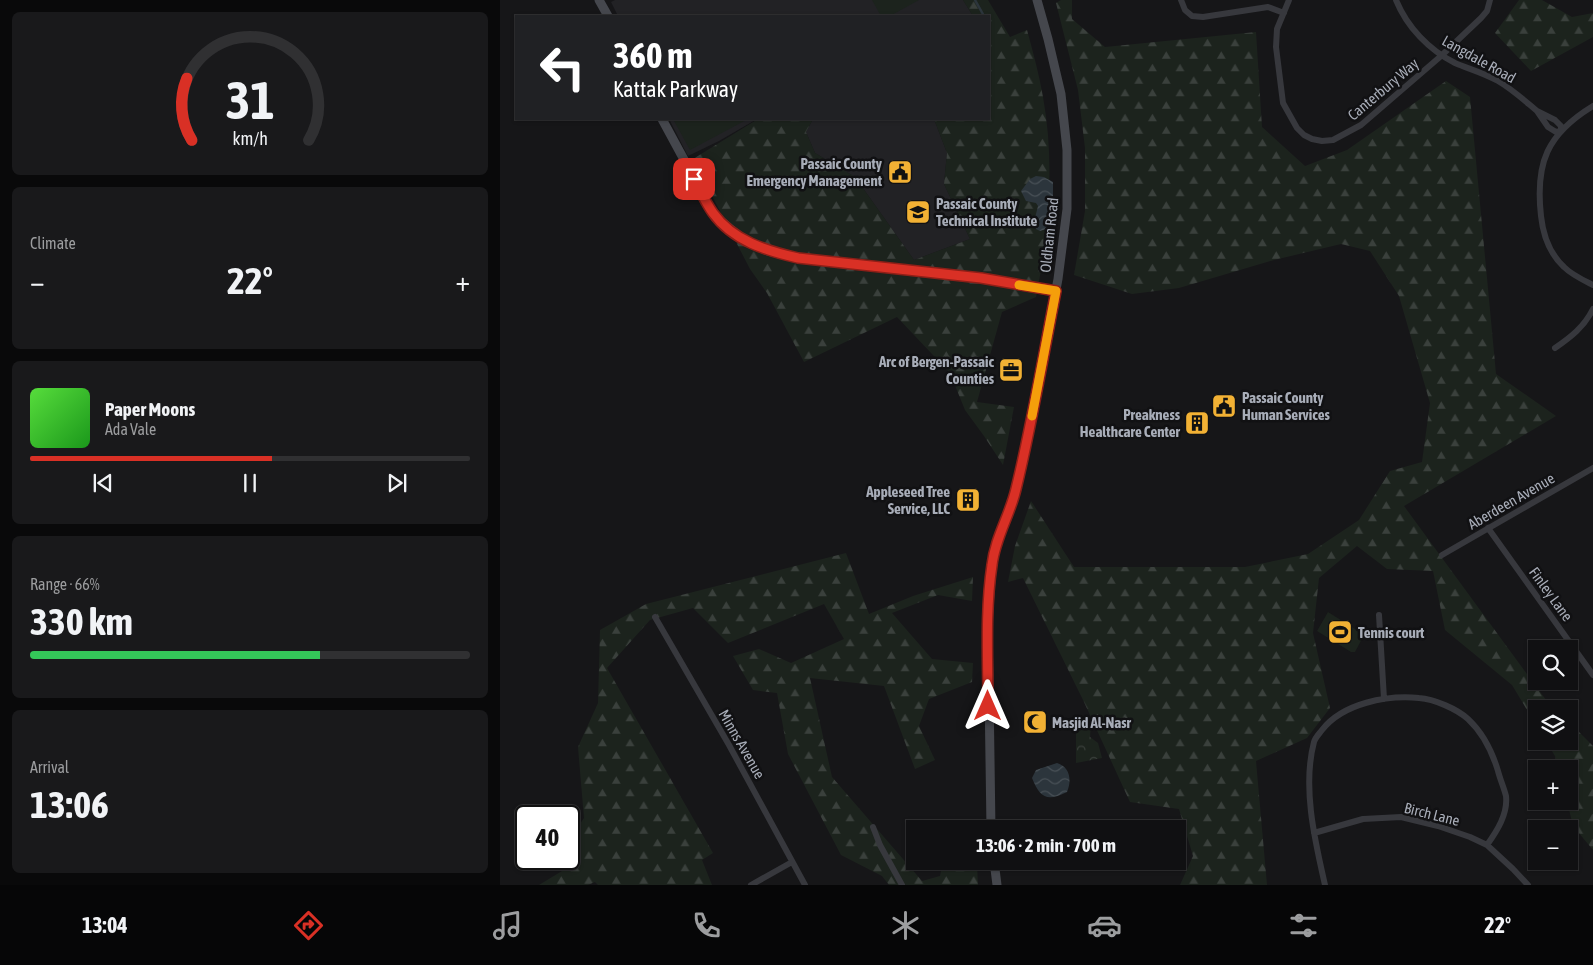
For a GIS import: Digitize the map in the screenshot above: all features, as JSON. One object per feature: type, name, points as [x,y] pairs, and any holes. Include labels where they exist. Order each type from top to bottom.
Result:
[{"type":"street","points":[[599,0],[607,15]]},
{"type":"street","name":"Oldham Road","points":[[991,820],[988,621],[992,564],[998,540],[1016,490],[1030,428],[1056,291],[1067,209],[1067,150],[1061,94],[1037,0]]},
{"type":"street","points":[[1181,0],[1185,10],[1192,16],[1203,18],[1268,7],[1284,13]]},
{"type":"street","name":"Canterbury Way","points":[[1289,0],[1277,29],[1276,46],[1283,103],[1297,128],[1312,139],[1322,141],[1333,140],[1361,125],[1441,56],[1487,11],[1490,0]]},
{"type":"street","name":"Langdale Road","points":[[1396,0],[1413,29],[1441,56],[1498,81],[1537,112],[1555,120],[1561,126],[1561,131]]},
{"type":"street","points":[[1593,106],[1570,121],[1561,131],[1548,152],[1539,182],[1544,233],[1547,243],[1568,272],[1593,285]]},
{"type":"street","points":[[663,120],[714,215],[746,242],[768,251],[798,258],[981,278],[1056,291]]},
{"type":"street","points":[[1555,348],[1579,329],[1593,309]]},
{"type":"street","name":"Aberdeen Avenue","points":[[1442,555],[1593,468]]},
{"type":"street","name":"Finley Lane","points":[[1488,528],[1593,675]]},
{"type":"street","points":[[1379,615],[1384,699]]},
{"type":"street","name":"Minns Avenue","points":[[655,616],[729,745],[805,885]]},
{"type":"street","points":[[1325,885],[1314,833],[1309,776],[1314,740],[1329,721],[1350,707],[1384,699],[1420,698],[1440,703],[1467,718],[1482,735],[1493,756],[1506,797],[1505,812],[1497,831],[1487,845]]},
{"type":"street","name":"Birch Lane","points":[[1314,833],[1363,819],[1401,817],[1438,826],[1487,845],[1528,885]]},
{"type":"street","points":[[873,827],[880,845],[902,885]]},
{"type":"street","points":[[751,885],[792,862]]},
{"type":"street","points":[[995,870],[997,885]]},
{"type":"shaded area","points":[[615,0],[963,0],[972,15],[618,15],[611,2]]},
{"type":"shaded area","points":[[670,120],[755,120],[719,141],[688,156]]},
{"type":"shaded area","name":"Passaic County Technical Institute","points":[[812,120],[934,120],[947,153],[944,184],[970,239],[914,260],[855,177],[815,153],[806,132]]},
{"type":"green space","points":[[872,0],[919,0],[892,15],[880,15]]},
{"type":"green space","points":[[963,0],[988,0],[1010,37],[1027,30],[1040,80],[1049,147],[1047,223],[1036,297],[1002,312],[977,402],[1014,407],[1003,465],[965,410],[950,373],[897,317],[804,362],[767,293],[750,269],[693,159],[756,120],[812,120],[806,132],[815,153],[855,177],[914,260],[970,239],[944,184],[947,153],[934,120],[990,120],[990,15],[972,15]]},
{"type":"green space","points":[[1061,0],[1072,0],[1072,19],[1105,47],[1256,32],[1262,127],[1305,166],[1347,150],[1446,81],[1470,97],[1496,374],[1556,416],[1404,506],[1528,675],[1528,690],[1539,690],[1546,700],[1528,700],[1528,712],[1512,685],[1445,630],[1433,571],[1387,569],[1357,546],[1319,578],[1313,633],[1330,708],[1307,738],[1256,761],[1267,885],[1180,885],[1193,856],[1186,832],[1186,820],[1182,820],[1179,809],[1130,802],[1084,702],[1023,578],[1008,582],[1015,546],[1031,501],[1074,567],[1245,567],[1308,554],[1359,520],[1390,471],[1422,462],[1430,403],[1399,296],[1370,251],[1341,244],[1274,260],[1179,288],[1132,294],[1074,275],[1085,211],[1085,148],[1078,90],[1056,3]]},
{"type":"green space","points":[[1519,0],[1542,0],[1572,17],[1593,13],[1593,37],[1531,71],[1495,33]]},
{"type":"green space","points":[[674,120],[746,120],[690,150]]},
{"type":"green space","points":[[846,553],[869,614],[913,596],[973,577],[972,601],[938,595],[892,613],[932,659],[973,663],[972,682],[929,699],[919,726],[935,760],[915,769],[884,686],[810,678],[832,777],[906,863],[906,870],[912,870],[922,881],[940,876],[941,870],[977,870],[978,885],[889,885],[882,876],[841,855],[788,754],[777,693],[753,690],[733,656],[759,649],[791,663],[844,639],[824,604],[728,643],[693,608],[650,620],[607,668],[713,853],[702,860],[712,885],[598,885],[595,882],[588,885],[539,885],[564,870],[580,870],[580,824],[584,818],[578,747],[598,703],[600,630],[646,604]]},
{"type":"green space","name":"Tennis court","points":[[1328,612],[1363,634],[1355,652],[1351,652],[1317,631]]},
{"type":"green space","points":[[1081,724],[1091,724],[1090,737],[1098,743],[1102,758],[1076,763],[1076,728]]},
{"type":"green space","points":[[1578,731],[1593,746],[1593,850],[1578,832],[1578,820],[1572,820],[1569,810],[1578,810],[1578,760],[1556,760],[1551,750],[1578,750]]},
{"type":"water","points":[[1036,176],[1044,177],[1053,182],[1053,227],[1040,231],[1036,229],[1034,222],[1038,206],[1036,203],[1026,201],[1021,191],[1030,179]]},
{"type":"water","points":[[1057,763],[1065,768],[1069,775],[1067,792],[1054,797],[1045,796],[1038,790],[1032,778],[1036,770]]},
{"type":"waterway","points":[[975,0],[983,15]]},
{"type":"slow traffic","points":[[1019,285],[1056,291],[1032,416]]},
{"type":"place","name":"Passaic County Emergency Management","points":[[900,172]]},
{"type":"place","name":"Passaic County Technical Institute","points":[[918,212]]},
{"type":"place","name":"Arc of Bergen-Passaic Counties","points":[[1011,370]]},
{"type":"place","name":"Passaic County Human Services","points":[[1224,406]]},
{"type":"place","name":"Preakness Healthcare Center","points":[[1197,423]]},
{"type":"place","name":"Appleseed Tree Service, LLC","points":[[968,500]]},
{"type":"place","name":"Tennis court","points":[[1340,632]]},
{"type":"place","name":"Masjid Al-Nasr","points":[[1035,722]]},
{"type":"route","points":[[694,179],[714,215],[746,242],[768,251],[798,258],[981,278],[1056,291],[1030,428],[1016,490],[998,540],[992,564],[988,621],[988,706]]}]
